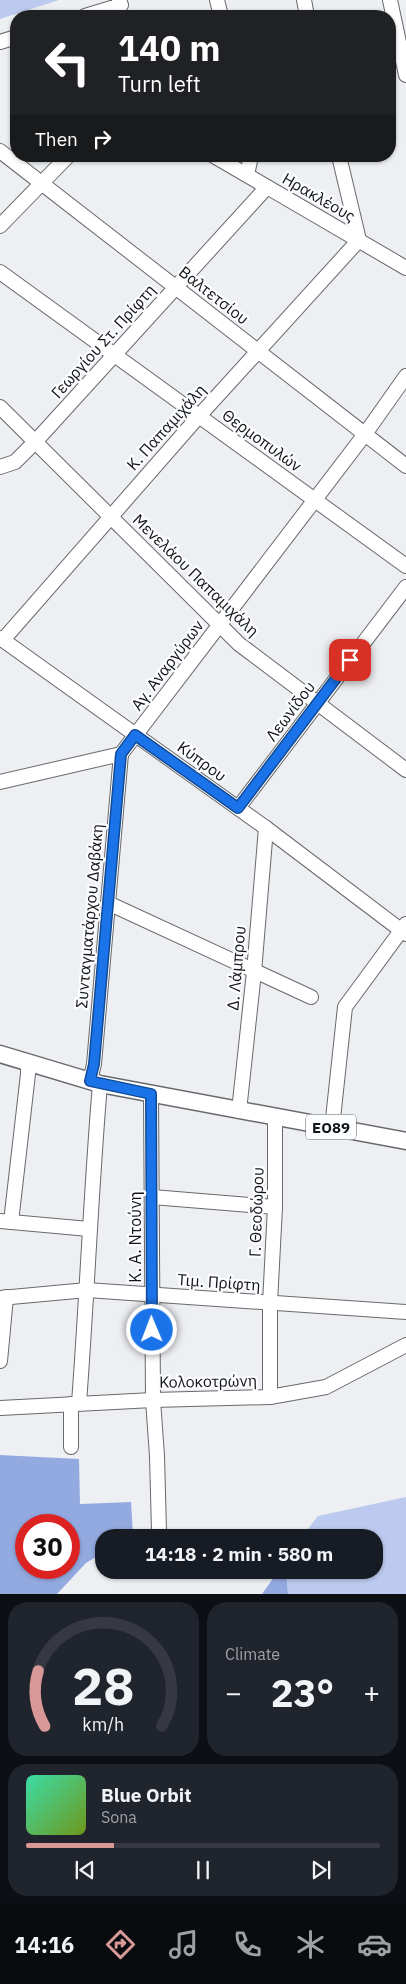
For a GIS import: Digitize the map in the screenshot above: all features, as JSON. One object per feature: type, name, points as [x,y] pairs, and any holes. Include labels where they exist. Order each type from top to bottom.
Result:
[{"type":"main road","name":"ΕΟ89","points":[[0,1054],[28,1064],[95,1082],[406,1142]]},
{"type":"street","points":[[101,10],[120,3]]},
{"type":"street","points":[[396,44],[406,75]]},
{"type":"street","name":"Βαλτετσίου","points":[[0,151],[10,159]]},
{"type":"street","name":"Βαλτετσίου","points":[[14,162],[406,466]]},
{"type":"street","points":[[0,226],[62,162]]},
{"type":"street","name":"Ηρακλέους","points":[[224,162],[406,268]]},
{"type":"street","points":[[247,175],[250,162]]},
{"type":"street","points":[[340,162],[359,240]]},
{"type":"street","name":"Γεωργίου Στ. Πρίφτη","points":[[0,467],[15,462],[35,442],[267,187]]},
{"type":"street","name":"Κ. Παπαμιχάλη","points":[[2,639],[199,416],[359,240]]},
{"type":"street","name":"Θερμοπυλών","points":[[0,272],[406,566]]},
{"type":"street","name":"Αγ. Αναργύρων","points":[[121,754],[365,434],[406,376]]},
{"type":"street","name":"Μενελάου Παπαμιχάλη","points":[[0,407],[239,644],[406,770]]},
{"type":"street","name":"Λεωνίδου","points":[[238,808],[406,586]]},
{"type":"street","name":"Κύπρου","points":[[2,639],[404,929]]},
{"type":"street","points":[[0,782],[121,754]]},
{"type":"street","name":"Συνταγματάρχου Δαβάκη","points":[[71,1447],[87,1290],[95,1082],[94,1064],[121,754]]},
{"type":"street","name":"Δ. Λάμπρου","points":[[239,1111],[254,972],[266,828]]},
{"type":"street","points":[[108,904],[311,997]]},
{"type":"street","points":[[332,1128],[346,1006],[404,929]]},
{"type":"street","points":[[28,1064],[6,1221],[89,1229]]},
{"type":"street","name":"Κ. Α. Ντούνη","points":[[151,1094],[153,1400],[160,1529]]},
{"type":"street","name":"Γ. Θεοδώρου","points":[[270,1397],[270,1303],[275,1207],[276,1117]]},
{"type":"street","points":[[152,1197],[275,1207]]},
{"type":"street","name":"Τιμ. Πρίφτη","points":[[3,1298],[87,1290],[406,1312]]},
{"type":"street","points":[[0,1361],[3,1298]]},
{"type":"street","name":"Κολοκοτρώνη","points":[[0,1408],[75,1403],[270,1397],[326,1387],[406,1345]]},
{"type":"shaded area","points":[[0,0],[59,0],[28,10],[10,10],[10,16],[0,19]]},
{"type":"shaded area","points":[[0,1455],[79,1459],[80,1504],[131,1502],[133,1529],[95,1529],[95,1558],[80,1569],[80,1514],[15,1514],[15,1579],[71,1579],[57,1594],[0,1594]]},
{"type":"shaded area","points":[[406,1497],[406,1594],[288,1594],[287,1579],[383,1579],[383,1529],[308,1529],[318,1516]]},
{"type":"shaded area","points":[[273,1579],[287,1579],[288,1594],[262,1594]]},
{"type":"route","points":[[152,1330],[151,1094],[90,1081],[94,1064],[121,754],[135,735],[238,808],[350,660]]}]
